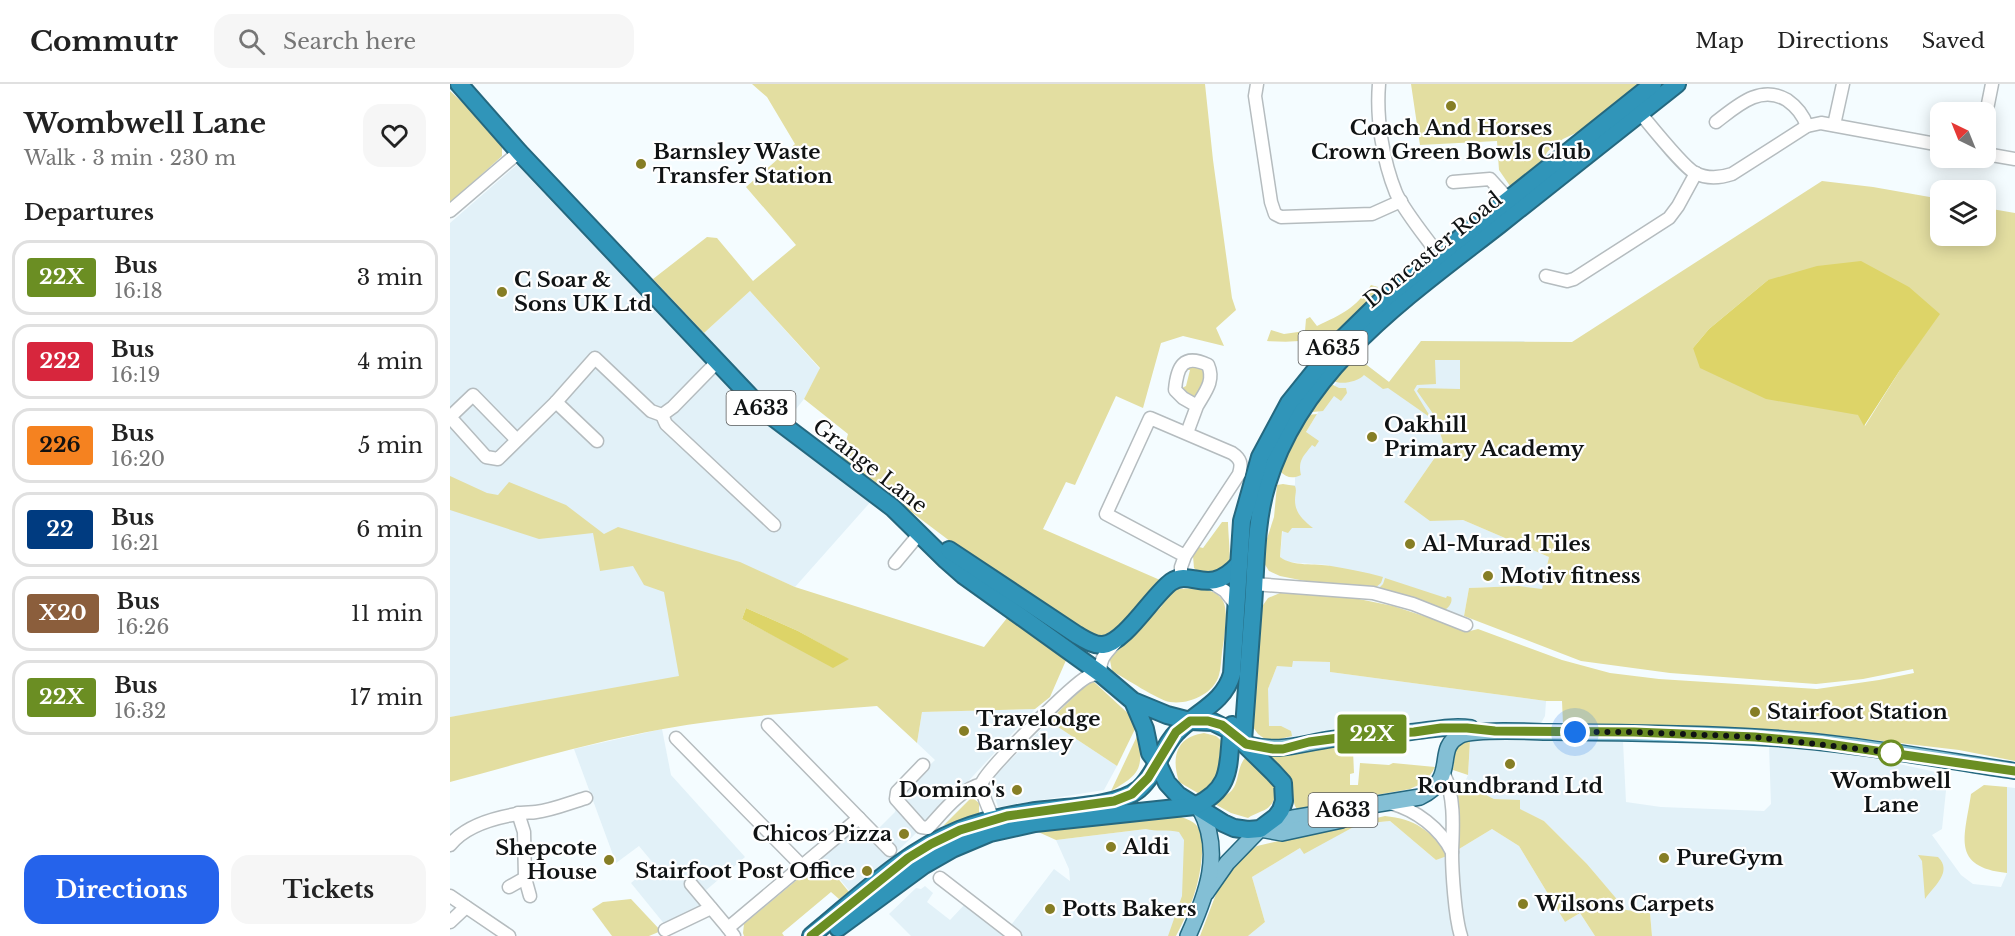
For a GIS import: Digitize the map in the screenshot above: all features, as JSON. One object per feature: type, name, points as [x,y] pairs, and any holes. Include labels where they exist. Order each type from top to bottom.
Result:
[{"type":"highway","name":"Doncaster Road","points":[[1190,721],[1219,698],[1229,684],[1232,674],[1242,521],[1254,474],[1272,432],[1289,403],[1322,361],[1380,302],[1443,261],[1636,107],[1653,84]]},
{"type":"highway","name":"Doncaster Road","points":[[1240,739],[1244,618],[1253,604],[1258,530],[1267,484],[1282,444],[1302,408],[1326,376],[1359,342],[1508,199],[1636,107],[1677,84]]},
{"type":"highway","name":"Grange Lane","points":[[462,88],[519,152],[762,409],[893,508],[963,575],[1101,674],[1133,701],[1145,729],[1150,753],[1158,764]]},
{"type":"highway","name":"A633","points":[[920,533],[942,545],[1067,629],[1096,644],[1109,643],[1131,625],[1172,582],[1181,579]]},
{"type":"highway","points":[[1181,579],[1211,582],[1224,577],[1239,564]]},
{"type":"highway","points":[[1235,626],[1245,588],[1254,584]]},
{"type":"highway","name":"A633","points":[[1133,701],[1167,715],[1190,721]]},
{"type":"highway","points":[[1158,764],[1167,783],[1178,795],[1223,824],[1248,830],[1263,827],[1281,810],[1284,801],[1284,787],[1279,778],[1240,739],[1213,722],[1190,721]]},
{"type":"highway","name":"A635","points":[[811,936],[908,858],[960,830],[993,819],[1124,798],[1142,786],[1158,764],[1171,739],[1190,721]]},
{"type":"highway","points":[[827,936],[924,865],[990,832],[1035,823],[1198,808],[1224,783],[1240,739]]},
{"type":"main road","points":[[1240,739],[1258,747],[1283,749],[1309,742],[1360,735],[1414,732],[1447,727],[1495,731],[1634,732],[1755,737],[1848,747],[2015,771]]},
{"type":"main road","points":[[1445,755],[1450,744],[1459,736],[1495,731]]},
{"type":"main road","points":[[1414,732],[1437,738],[1445,755],[1444,774]]},
{"type":"main road","name":"A633","points":[[1263,827],[1293,818],[1420,797],[1436,787],[1444,774]]},
{"type":"main road","points":[[1198,808],[1212,842],[1206,893]]},
{"type":"main road","points":[[1188,936],[1206,893],[1227,863],[1263,827]]},
{"type":"street","points":[[1257,84],[1255,96],[1270,202],[1275,214],[1281,217],[1372,214],[1401,201]]},
{"type":"street","points":[[1379,84],[1380,123],[1396,193],[1443,261]]},
{"type":"street","points":[[1834,125],[1843,84]]},
{"type":"street","points":[[1988,102],[1992,84]]},
{"type":"street","points":[[1716,122],[1749,97],[1766,92],[1775,93],[1794,105],[1808,126]]},
{"type":"street","points":[[1636,107],[1685,164],[1696,173],[1715,177],[1732,174],[1808,126],[1821,123],[1930,143]]},
{"type":"street","points":[[450,211],[519,152]]},
{"type":"street","points":[[1996,156],[2015,159]]},
{"type":"street","points":[[1546,276],[1567,281],[1574,279],[1669,218],[1696,173]]},
{"type":"street","points":[[1453,182],[1490,179],[1508,199]]},
{"type":"street","points":[[516,439],[473,395],[450,417],[486,457],[498,459],[556,402],[595,358],[651,411],[662,415],[666,424],[774,525]]},
{"type":"street","points":[[662,415],[673,407],[717,362]]},
{"type":"street","points":[[556,402],[597,441]]},
{"type":"street","points":[[1187,433],[1197,406]]},
{"type":"street","points":[[1181,579],[1181,567],[1185,556],[1239,474],[1240,461],[1232,453],[1150,418],[1106,514],[1185,556]]},
{"type":"street","points":[[895,563],[920,533]]},
{"type":"street","points":[[1211,582],[1225,591],[1236,605]]},
{"type":"street","points":[[1254,584],[1373,593],[1413,604],[1466,625]]},
{"type":"street","points":[[923,765],[895,796],[918,825],[924,829],[928,828],[964,791],[982,784],[1014,746],[1079,682],[1086,677],[1101,674],[1099,666],[1102,658],[1131,625]]},
{"type":"street","points":[[768,725],[890,850]]},
{"type":"street","points":[[676,738],[684,753],[802,866]]},
{"type":"street","points":[[1444,774],[1449,789],[1454,836],[1452,853],[1461,936]]},
{"type":"street","points":[[982,784],[993,819]]},
{"type":"street","points":[[450,845],[461,833],[471,827],[518,813],[536,813],[586,798]]},
{"type":"street","points":[[1387,803],[1407,809],[1421,817],[1440,834],[1452,853]]},
{"type":"street","points":[[518,813],[524,832],[525,878],[530,896]]},
{"type":"street","points":[[691,885],[731,932],[802,866],[859,818]]},
{"type":"street","points":[[509,887],[525,878]]},
{"type":"street","points":[[940,878],[1015,936]]},
{"type":"street","points":[[450,896],[509,936]]},
{"type":"street","points":[[450,922],[466,907]]},
{"type":"street","points":[[664,930],[711,908]]},
{"type":"shaded area","points":[[752,84],[1205,84],[1213,160],[1232,298],[1236,310],[1216,328],[1224,346],[1183,336],[1161,343],[1143,408],[1116,396],[1075,485],[1066,482],[1043,529],[1160,580],[1121,624],[1102,637],[1083,632],[995,575],[841,459],[848,434],[804,399],[820,368],[750,291],[704,333],[653,279],[707,237],[717,238],[753,281],[796,245],[746,187],[795,144],[767,97]]},
{"type":"shaded area","points":[[1411,84],[1640,84],[1578,132],[1563,139],[1548,151],[1539,165],[1510,186],[1499,170],[1497,141],[1420,145]]},
{"type":"shaded area","points":[[450,91],[502,142],[502,156],[450,203]]},
{"type":"shaded area","points":[[519,163],[692,344],[750,291],[820,369],[804,399],[781,428],[874,498],[795,587],[740,563],[727,680],[450,717],[450,223]]},
{"type":"shaded area","points":[[1822,181],[1930,197],[1930,246],[1996,246],[1996,210],[2015,213],[2015,761],[1959,750],[1789,730],[1563,724],[1562,701],[1546,701],[1330,672],[1330,662],[1293,661],[1292,667],[1277,666],[1268,689],[1269,726],[1281,726],[1291,731],[1292,736],[1276,740],[1265,739],[1253,727],[1252,717],[1261,608],[1268,598],[1280,593],[1349,597],[1393,606],[1470,631],[1478,629],[1562,660],[1610,673],[1659,679],[1817,689],[1914,673],[1913,669],[1863,679],[1816,684],[1670,673],[1581,661],[1464,616],[1469,588],[1519,586],[1542,589],[1549,557],[1463,520],[1430,521],[1404,502],[1438,453],[1443,442],[1434,415],[1417,391],[1419,388],[1460,389],[1460,360],[1435,360],[1436,384],[1417,385],[1414,390],[1431,418],[1388,388],[1383,389],[1364,375],[1349,382],[1333,381],[1355,356],[1389,382],[1421,341],[1572,342]],"holes":[[[1768,280],[1900,370],[1865,426],[1859,415],[1693,348],[1709,329]]]},
{"type":"shaded area","points":[[1861,261],[1909,287],[1940,314],[1864,426],[1858,415],[1766,399],[1700,368],[1693,348],[1709,329],[1768,280],[1817,266]]},
{"type":"shaded area","points":[[1371,285],[1378,287],[1370,301],[1327,340],[1321,335],[1301,341],[1267,341],[1271,330],[1284,334],[1305,331],[1306,319],[1310,317],[1317,326],[1341,314],[1359,300]]},
{"type":"shaded area","points":[[1421,341],[1525,341],[1434,415],[1443,442],[1438,453],[1404,502],[1430,520],[1463,520],[1549,557],[1542,590],[1519,586],[1469,588],[1464,616],[1381,589],[1357,585],[1328,565],[1286,562],[1280,557],[1287,485],[1295,485],[1295,476],[1289,460],[1336,383],[1355,356],[1389,382]]},
{"type":"shaded area","points":[[1196,363],[1208,373],[1198,395],[1190,397],[1180,389],[1186,386],[1190,370],[1183,370]]},
{"type":"shaded area","points":[[1331,384],[1339,388],[1346,388],[1347,393],[1341,401],[1334,396],[1323,411],[1313,412],[1310,409]]},
{"type":"shaded area","points":[[1317,414],[1306,432],[1319,441],[1315,447],[1312,445],[1302,459],[1301,475],[1287,476],[1280,471],[1292,441],[1307,415]]},
{"type":"shaded area","points":[[450,476],[487,493],[498,495],[509,482],[566,505],[604,534],[618,527],[740,562],[795,587],[984,647],[1011,613],[1067,658],[1050,697],[1035,709],[922,712],[917,743],[877,706],[796,712],[716,721],[636,734],[450,782],[450,717],[679,676],[664,592],[644,585],[633,566],[600,571],[593,533],[539,539],[450,510]],"holes":[[[746,608],[798,631],[848,659],[788,643],[742,619]]]},
{"type":"shaded area","points":[[1277,485],[1295,486],[1296,509],[1313,528],[1292,528],[1288,533],[1282,531],[1280,557],[1291,562],[1331,566],[1376,575],[1383,577],[1381,583],[1375,588],[1305,581],[1280,576],[1269,571],[1264,563],[1263,551],[1274,517]]},
{"type":"shaded area","points":[[1222,522],[1228,522],[1229,564],[1216,574],[1198,572],[1194,568],[1193,556],[1199,547],[1203,548]]},
{"type":"shaded area","points":[[1385,578],[1446,598],[1451,597],[1451,603],[1445,610],[1378,589]]},
{"type":"shaded area","points":[[1195,588],[1215,593],[1225,606],[1226,626],[1220,670],[1212,688],[1192,700],[1170,702],[1112,671],[1109,655],[1161,607],[1169,594],[1178,589]]},
{"type":"shaded area","points":[[746,608],[798,631],[849,659],[833,668],[742,619]]},
{"type":"shaded area","points":[[1293,661],[1330,662],[1330,672],[1546,701],[1545,716],[1541,723],[1379,723],[1276,740],[1265,739],[1253,727],[1277,666]]},
{"type":"shaded area","points":[[1094,682],[1133,718],[1136,727],[1117,766],[1049,721],[1088,683]]},
{"type":"shaded area","points":[[1035,709],[962,788],[853,895],[822,858],[858,828],[878,829],[895,812],[899,795],[935,760],[917,743],[922,712]]},
{"type":"shaded area","points":[[1049,721],[1117,766],[1104,790],[998,807],[990,781]]},
{"type":"shaded area","points":[[662,729],[671,775],[745,857],[705,891],[703,907],[666,926],[631,883],[654,864],[639,846],[616,863],[574,749]]},
{"type":"shaded area","points":[[1204,733],[1216,736],[1226,745],[1220,776],[1203,796],[1179,782],[1176,757],[1178,750],[1187,739]]},
{"type":"shaded area","points":[[1138,734],[1140,762],[1138,768],[1129,779],[1111,791]]},
{"type":"shaded area","points":[[1470,740],[1623,741],[1626,802],[1661,807],[1764,811],[1771,804],[1769,746],[1862,756],[1936,772],[1947,781],[1942,829],[1932,835],[1961,875],[1973,884],[2001,887],[2007,873],[2007,787],[2015,788],[2015,936],[1652,936],[1650,913],[1626,911],[1587,864],[1544,821],[1519,809],[1520,801],[1494,799],[1464,784],[1468,775]]},
{"type":"shaded area","points":[[1470,740],[1468,775],[1453,770],[1456,746],[1462,741]]},
{"type":"shaded area","points":[[1355,741],[1354,773],[1350,774],[1350,785],[1358,785],[1360,763],[1435,767],[1425,781],[1410,789],[1297,809],[1289,777],[1264,753],[1299,753]]},
{"type":"shaded area","points":[[1246,757],[1264,772],[1274,785],[1275,792],[1274,800],[1269,807],[1248,818],[1231,813],[1213,803],[1216,798],[1231,792]]},
{"type":"shaded area","points":[[1464,784],[1494,799],[1520,800],[1520,809],[1544,821],[1587,864],[1626,910],[1650,913],[1652,936],[1595,936],[1580,913],[1565,922],[1519,846],[1492,829],[1459,849],[1456,798]]},
{"type":"shaded area","points":[[1984,785],[2007,787],[2007,873],[1989,870],[1976,864],[1965,847],[1971,794]]},
{"type":"shaded area","points":[[970,799],[979,803],[979,813],[943,826]]},
{"type":"shaded area","points":[[1176,815],[1197,826],[1202,847],[1197,886],[1176,936],[1168,936],[1182,896],[1184,840],[1179,832],[1146,829],[1056,840],[1036,831]]},
{"type":"shaded area","points":[[1385,816],[1405,820],[1421,827],[1435,839],[1447,856],[1436,860],[1390,821],[1359,824],[1304,854],[1300,848],[1252,877],[1265,922],[1248,936],[1200,936],[1221,881],[1237,860],[1257,846]]},
{"type":"shaded area","points":[[1390,821],[1436,860],[1492,829],[1519,846],[1565,922],[1580,913],[1595,936],[1248,936],[1265,922],[1252,877],[1300,848],[1359,824]]},
{"type":"shaded area","points":[[1188,826],[1188,889],[1174,936],[911,936],[889,914],[916,888],[921,889],[925,886],[933,893],[927,902],[950,920],[966,903],[1005,933],[1054,869],[1070,881],[1069,869],[1056,840]]},
{"type":"shaded area","points":[[1918,855],[1938,857],[1944,868],[1940,879],[1925,899],[1922,861]]},
{"type":"shaded area","points":[[822,859],[849,892],[839,899],[831,892],[782,933],[784,936],[744,936],[744,924]]},
{"type":"shaded area","points":[[631,899],[661,931],[649,936],[612,936],[592,909],[603,902]]},
{"type":"bus line","name":"22X","points":[[811,936],[893,868],[931,844],[960,830],[1007,816],[1114,801],[1132,794],[1142,786],[1158,764],[1176,732],[1190,721],[1208,721],[1222,725],[1246,744],[1273,749],[1360,735],[1441,728],[1495,731],[1634,732],[1755,737],[1821,743],[2015,771]]},
{"type":"place","name":"Coach And Horses Crown Green Bowls Club","points":[[1451,106]]},
{"type":"place","name":"Barnsley Waste Transfer Station","points":[[641,164]]},
{"type":"place","name":"C Soar & Sons UK Ltd","points":[[502,292]]},
{"type":"place","name":"Oakhill Primary Academy","points":[[1372,437]]},
{"type":"place","name":"Al-Murad Tiles","points":[[1410,544]]},
{"type":"place","name":"Motiv fitness","points":[[1488,576]]},
{"type":"place","name":"Stairfoot Station","points":[[1755,712]]},
{"type":"place","name":"Travelodge Barnsley","points":[[964,731]]},
{"type":"place","name":"Wombwell Lane","points":[[1891,753]]},
{"type":"place","name":"Roundbrand Ltd","points":[[1510,764]]},
{"type":"place","name":"Domino's","points":[[1017,790]]},
{"type":"place","name":"Chicos Pizza","points":[[904,834]]},
{"type":"place","name":"Aldi","points":[[1111,847]]},
{"type":"place","name":"PureGym","points":[[1664,858]]},
{"type":"place","name":"Shepcote House","points":[[609,860]]},
{"type":"place","name":"Stairfoot Post Office","points":[[867,871]]},
{"type":"place","name":"Wilsons Carpets","points":[[1523,904]]},
{"type":"place","name":"Potts Bakers","points":[[1050,909]]},
{"type":"route","points":[[1575,732],[1755,737],[1894,753],[1891,753]]}]
